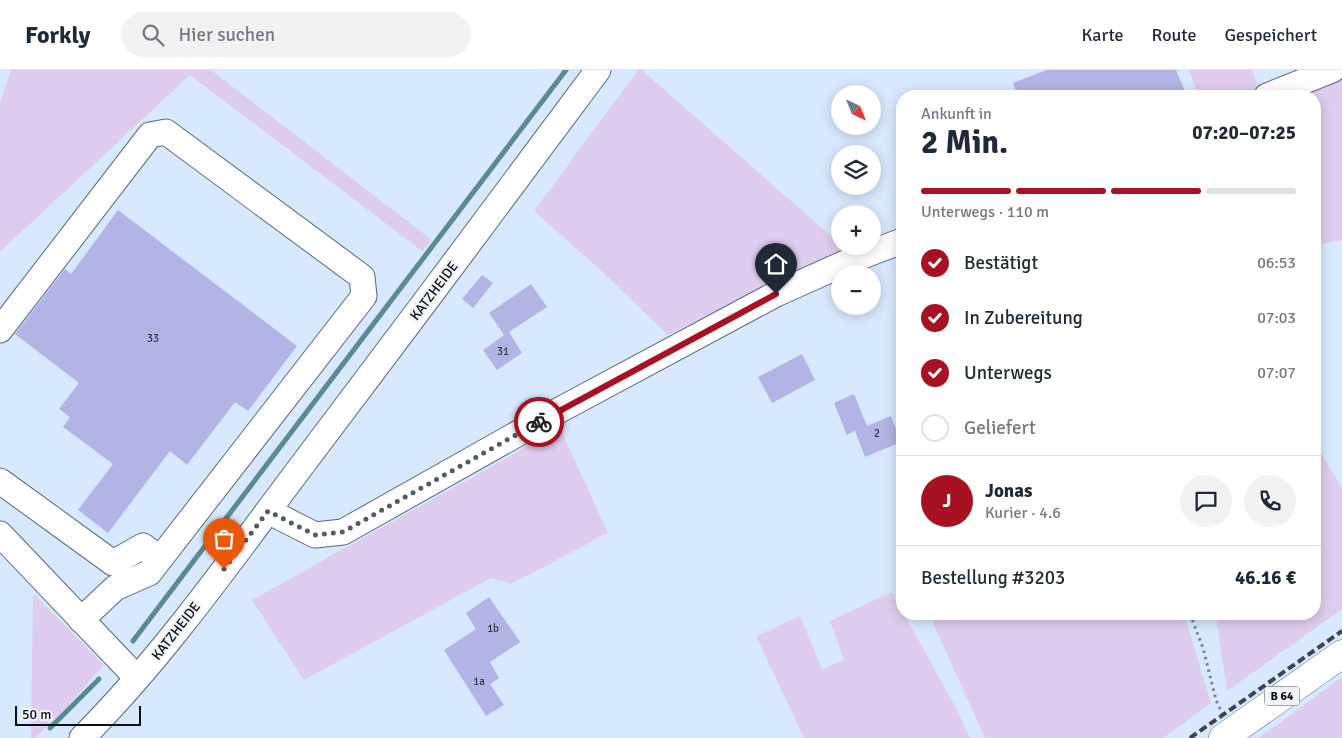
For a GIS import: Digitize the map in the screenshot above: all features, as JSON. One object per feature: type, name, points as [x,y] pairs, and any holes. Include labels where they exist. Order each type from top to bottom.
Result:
[{"type":"main road","name":"B 64","points":[[1222,738],[1342,654]]},
{"type":"street","name":"KATZHEIDE","points":[[82,738],[137,678],[171,637],[268,511],[598,70]]},
{"type":"street","points":[[1282,90],[1332,70]]},
{"type":"street","points":[[0,330],[150,135],[166,132],[362,277],[364,296],[149,573],[115,588],[81,620]]},
{"type":"street","points":[[268,511],[315,535],[343,532],[556,412],[776,294],[852,260],[896,244]]},
{"type":"street","points":[[0,481],[113,563],[144,546],[160,559]]},
{"type":"street","points":[[0,534],[137,678]]},
{"type":"path","points":[[1192,620],[1203,648],[1219,706]]},
{"type":"shaded area","points":[[11,70],[211,70],[432,240],[422,251],[190,75],[0,252],[0,103]]},
{"type":"shaded area","points":[[638,70],[642,70],[831,236],[831,255],[668,335],[596,266],[534,211]]},
{"type":"shaded area","points":[[1189,70],[1252,70],[1259,90],[1197,90]]},
{"type":"shaded area","points":[[1342,79],[1342,240],[1321,244],[1321,90],[1314,90]]},
{"type":"shaded area","points":[[560,428],[608,533],[511,584],[491,578],[304,680],[252,600]]},
{"type":"shaded area","points":[[1321,454],[1342,488],[1342,609],[1227,691],[1216,620],[1321,620]]},
{"type":"shaded area","points":[[892,592],[896,600],[896,620],[907,620],[956,708],[970,738],[804,738],[756,636],[800,616],[822,669],[844,660],[830,621]]},
{"type":"shaded area","points":[[33,593],[104,665],[64,710],[35,738],[31,738]]},
{"type":"shaded area","points":[[932,620],[1186,620],[1211,703],[1163,738],[985,738]]},
{"type":"shaded area","points":[[1342,677],[1342,738],[1259,738]]},
{"type":"building","points":[[1047,70],[1176,70],[1184,90],[1016,90],[1013,83]]},
{"type":"building","points":[[118,210],[297,346],[248,411],[235,402],[187,465],[170,451],[108,533],[78,510],[113,464],[63,427],[70,417],[59,409],[79,383],[15,334],[65,269],[71,274]]},
{"type":"building","points":[[482,275],[493,283],[473,308],[462,299]]},
{"type":"building","points":[[531,284],[547,307],[509,332],[522,353],[497,370],[483,350],[504,335],[489,313]]},
{"type":"building","points":[[802,354],[815,380],[772,403],[758,377]]},
{"type":"building","points":[[854,394],[867,426],[891,416],[896,429],[896,444],[865,457],[855,431],[847,435],[834,403]]},
{"type":"building","points":[[489,597],[520,642],[490,662],[499,678],[490,684],[504,705],[486,716],[444,650],[476,629],[466,613]]},
{"type":"waterway","points":[[133,641],[566,70]]},
{"type":"waterway","points":[[50,728],[99,679]]},
{"type":"railway","points":[[1190,738],[1342,631]]},
{"type":"way so far","points":[[224,569],[268,511],[315,535],[343,532],[539,422]]},
{"type":"route","points":[[539,422],[776,294]]}]
